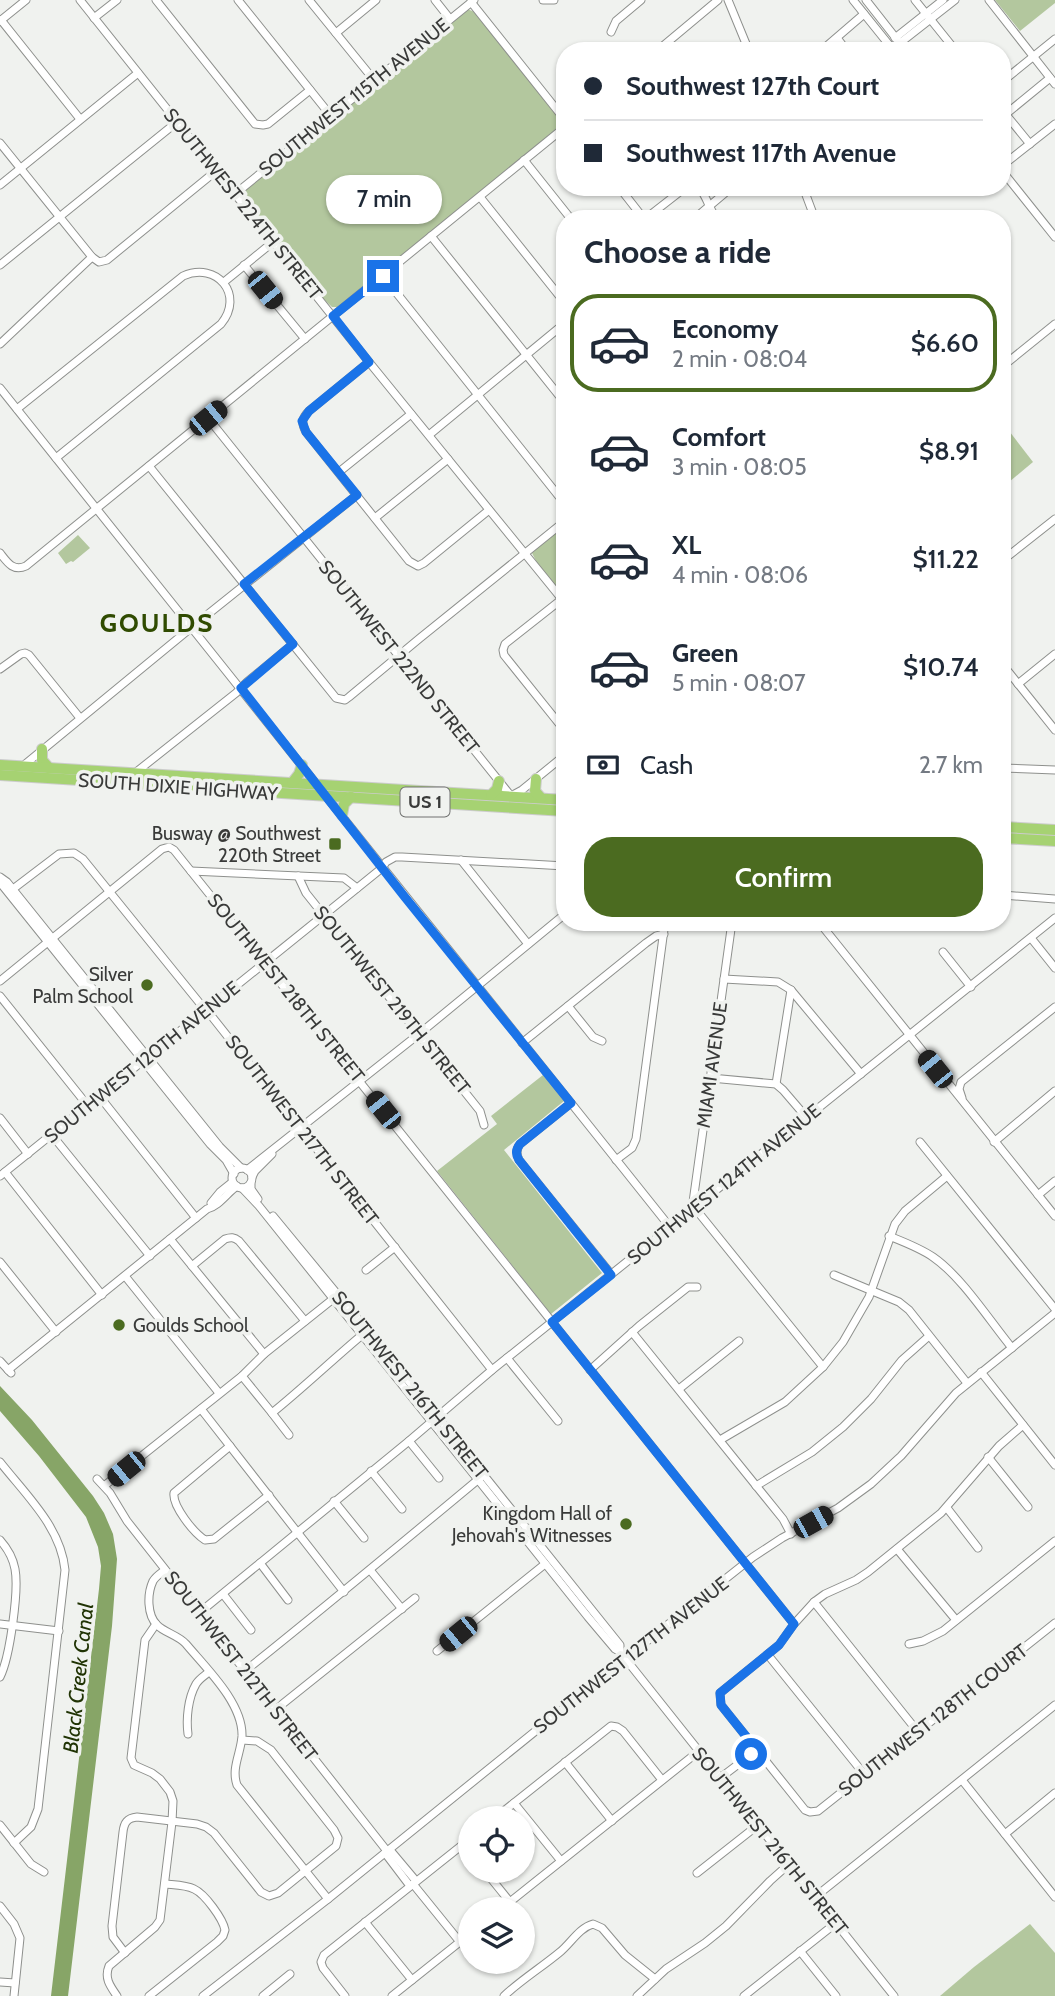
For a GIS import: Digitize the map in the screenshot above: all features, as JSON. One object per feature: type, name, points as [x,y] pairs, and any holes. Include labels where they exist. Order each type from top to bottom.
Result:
[{"type":"highway","points":[[42,749],[42,760],[49,768]]},
{"type":"highway","name":"SOUTH DIXIE HIGHWAY","points":[[0,765],[556,799]]},
{"type":"highway","points":[[292,783],[302,765]]},
{"type":"highway","points":[[61,779],[73,775],[131,778],[135,773]]},
{"type":"highway","points":[[135,773],[137,779],[144,784]]},
{"type":"highway","name":"SOUTH DIXIE HIGHWAY","points":[[0,775],[556,810]]},
{"type":"highway","points":[[536,779],[535,791],[541,798]]},
{"type":"highway","points":[[491,795],[497,789],[499,781]]},
{"type":"highway","points":[[235,790],[248,786],[307,790],[317,784]]},
{"type":"highway","points":[[326,796],[329,791],[335,790],[398,794],[410,790]]},
{"type":"highway","points":[[434,802],[445,798],[502,802],[511,796],[517,805],[524,808]]},
{"type":"highway","points":[[342,816],[344,804],[351,797]]},
{"type":"highway","points":[[1011,827],[1055,830]]},
{"type":"highway","points":[[1011,833],[1030,834],[1038,829]]},
{"type":"highway","points":[[1011,838],[1055,841]]},
{"type":"street","points":[[26,0],[1,20],[80,119]]},
{"type":"street","name":"SOUTHWEST 224TH STREET","points":[[80,0],[556,591]]},
{"type":"street","points":[[94,19],[117,0]]},
{"type":"street","points":[[156,0],[255,124],[268,124],[310,90]]},
{"type":"street","points":[[238,0],[331,116]]},
{"type":"street","points":[[309,0],[374,80]]},
{"type":"street","points":[[335,33],[376,0]]},
{"type":"street","points":[[435,0],[450,19]]},
{"type":"street","points":[[611,32],[616,21],[641,0]]},
{"type":"street","points":[[669,42],[719,0]]},
{"type":"street","points":[[728,0],[745,42]]},
{"type":"street","points":[[853,0],[887,42]]},
{"type":"street","points":[[866,0],[898,41],[943,0]]},
{"type":"street","points":[[915,0],[949,42]]},
{"type":"street","points":[[928,16],[955,0]]},
{"type":"street","points":[[989,0],[1053,81],[1011,108]]},
{"type":"street","points":[[473,1],[556,108]]},
{"type":"street","name":"SOUTHWEST 115TH AVENUE","points":[[235,194],[473,1]]},
{"type":"street","points":[[831,42],[864,14]]},
{"type":"street","points":[[837,37],[841,42]]},
{"type":"street","points":[[1011,75],[1055,39]]},
{"type":"street","points":[[0,185],[138,73]]},
{"type":"street","points":[[1011,121],[1030,144]]},
{"type":"street","points":[[0,265],[177,122]]},
{"type":"street","points":[[1011,159],[1055,124]]},
{"type":"street","points":[[0,552],[8,563],[17,568],[28,564],[556,134]]},
{"type":"street","points":[[0,143],[92,257],[100,262],[107,260],[216,171]]},
{"type":"street","points":[[524,160],[564,210]]},
{"type":"street","points":[[1011,182],[1055,237]]},
{"type":"street","points":[[626,196],[638,210]]},
{"type":"street","points":[[657,210],[674,196]]},
{"type":"street","points":[[705,196],[710,210]]},
{"type":"street","points":[[704,210],[721,196]]},
{"type":"street","points":[[480,197],[556,292]]},
{"type":"street","points":[[431,236],[556,392]]},
{"type":"street","points":[[224,282],[273,242]]},
{"type":"street","points":[[0,344],[92,257]]},
{"type":"street","name":"SOUTHWEST 224TH STREET","points":[[244,265],[304,339]]},
{"type":"street","points":[[17,409],[183,276],[193,272],[205,272],[224,282],[230,295],[230,305],[221,324],[56,458]]},
{"type":"street","points":[[383,276],[556,493]]},
{"type":"street","points":[[1011,360],[1055,324]]},
{"type":"street","points":[[429,435],[556,331]]},
{"type":"street","points":[[369,362],[309,411],[302,421],[306,432],[375,518],[411,562],[418,566],[489,510]]},
{"type":"street","points":[[0,388],[670,1227]]},
{"type":"street","points":[[339,472],[411,414]]},
{"type":"street","name":"SOUTHWEST 222ND STREET","points":[[208,418],[511,796]]},
{"type":"street","points":[[375,518],[448,459]]},
{"type":"street","points":[[149,466],[336,698],[347,699],[556,529]]},
{"type":"street","points":[[18,766],[357,495]]},
{"type":"street","points":[[1011,554],[1055,519]]},
{"type":"street","points":[[556,607],[505,645],[503,650],[504,655],[556,720]]},
{"type":"street","points":[[135,773],[293,644]]},
{"type":"street","points":[[0,669],[16,656],[25,653],[34,660],[80,718]]},
{"type":"street","points":[[1018,684],[1055,654]]},
{"type":"street","points":[[1011,675],[1055,730]]},
{"type":"street","points":[[511,796],[556,762]]},
{"type":"street","points":[[1011,768],[1055,770]]},
{"type":"street","name":"SOUTHWEST 218TH STREET","points":[[110,891],[162,849],[169,847],[174,850],[794,1624]]},
{"type":"street","name":"SOUTHWEST 217TH STREET","points":[[13,889],[54,856],[68,852],[83,859],[492,1370]]},
{"type":"street","points":[[382,867],[395,857],[556,865]]},
{"type":"street","points":[[461,860],[528,944]]},
{"type":"street","name":"SOUTHWEST 120TH AVENUE","points":[[3,1174],[382,867]]},
{"type":"street","points":[[191,871],[344,878],[357,888]]},
{"type":"street","name":"SOUTHWEST 219TH STREET","points":[[298,876],[306,893],[480,1111],[484,1125]]},
{"type":"street","name":"SOUTHWEST 216TH STREET","points":[[1,878],[7,881],[50,940]]},
{"type":"street","name":"SOUTHWEST 216TH STREET","points":[[1,878],[2,885],[146,1059],[220,1147],[244,1169],[251,1181],[254,1195],[379,1345],[481,1478],[620,1645],[623,1655]]},
{"type":"street","points":[[0,981],[110,891]]},
{"type":"street","points":[[1011,895],[1055,898]]},
{"type":"street","name":"SOUTHWEST 124TH AVENUE","points":[[199,1612],[508,1357],[1055,918]]},
{"type":"street","points":[[0,1362],[10,1372],[207,1209],[213,1208],[244,1169],[276,1148],[556,921]]},
{"type":"street","points":[[616,1160],[632,1148],[636,1139],[664,931]]},
{"type":"street","name":"MIAMI AVENUE","points":[[694,1207],[731,931]]},
{"type":"street","points":[[826,931],[1055,1216]]},
{"type":"street","points":[[522,1043],[646,943],[664,934]]},
{"type":"street","points":[[1031,938],[1055,968]]},
{"type":"street","points":[[943,951],[971,986]]},
{"type":"street","points":[[724,979],[778,982],[791,990],[861,1074]]},
{"type":"street","points":[[776,1084],[791,990]]},
{"type":"street","points":[[0,996],[88,1106]]},
{"type":"street","points":[[568,1006],[593,1037],[602,1041]]},
{"type":"street","points":[[962,1102],[958,1089],[961,1082],[1055,1007]]},
{"type":"street","name":"SOUTHWEST 216TH STREET","points":[[146,1059],[212,1146],[226,1160],[236,1182],[434,1419]]},
{"type":"street","points":[[711,1078],[776,1084],[807,1118]]},
{"type":"street","points":[[994,1142],[1055,1091]]},
{"type":"street","points":[[100,1097],[196,1218]]},
{"type":"street","points":[[571,1103],[516,1150],[519,1160],[611,1275]]},
{"type":"street","points":[[0,1118],[28,1154]]},
{"type":"street","points":[[52,1135],[150,1256]]},
{"type":"street","points":[[920,1142],[1055,1311]]},
{"type":"street","points":[[236,1182],[251,1181],[255,1171],[276,1148]]},
{"type":"street","points":[[3,1174],[102,1295]]},
{"type":"street","points":[[720,1440],[785,1402],[823,1367],[858,1319],[872,1291],[895,1224],[905,1211],[947,1176]]},
{"type":"street","points":[[1038,1195],[1055,1181]]},
{"type":"street","points":[[694,1207],[823,1367]]},
{"type":"street","points":[[889,1236],[917,1248],[947,1269],[1012,1348]]},
{"type":"street","points":[[192,1266],[225,1239],[235,1238],[306,1321]]},
{"type":"street","points":[[170,1239],[264,1354]]},
{"type":"street","points":[[366,1270],[395,1247]]},
{"type":"street","points":[[0,1262],[56,1332]]},
{"type":"street","points":[[834,1275],[900,1302],[967,1383]]},
{"type":"street","points":[[125,1276],[219,1393]]},
{"type":"street","points":[[590,1370],[688,1287],[697,1287]]},
{"type":"street","points":[[104,1486],[333,1299],[345,1306],[379,1345]]},
{"type":"street","name":"SOUTHWEST 127TH AVENUE","points":[[203,1996],[328,1899],[623,1655],[762,1551],[838,1508],[879,1478],[967,1383],[1055,1311]]},
{"type":"street","points":[[632,1332],[783,1519],[791,1534]]},
{"type":"street","points":[[272,1413],[362,1335]]},
{"type":"street","points":[[756,1486],[827,1441],[856,1415],[902,1360],[929,1336]]},
{"type":"street","points":[[679,1389],[739,1341]]},
{"type":"street","points":[[508,1357],[558,1421]]},
{"type":"street","points":[[981,1372],[1054,1462]]},
{"type":"street","points":[[242,1376],[289,1435]]},
{"type":"street","points":[[201,1409],[344,1592]]},
{"type":"street","points":[[720,1778],[757,1750],[721,1705],[720,1693],[779,1645],[814,1602],[856,1580],[947,1508],[988,1457],[1023,1425]]},
{"type":"street","points":[[409,1441],[439,1478]]},
{"type":"street","points":[[230,1446],[174,1493],[176,1506],[202,1538],[208,1540],[217,1536],[269,1495]]},
{"type":"street","points":[[988,1457],[1028,1507]]},
{"type":"street","points":[[0,1462],[46,1521],[61,1549],[65,1577],[38,1809],[31,1827],[14,1843]]},
{"type":"street","points":[[371,1471],[402,1509]]},
{"type":"street","points":[[245,1671],[481,1478]]},
{"type":"street","name":"SOUTHWEST 216TH STREET","points":[[481,1478],[545,1564],[615,1649],[623,1655],[894,1996]]},
{"type":"street","name":"SOUTHWEST 212TH STREET","points":[[97,1479],[165,1570],[458,1940]]},
{"type":"street","points":[[334,1501],[364,1538]]},
{"type":"street","points":[[947,1508],[978,1548]]},
{"type":"street","points":[[0,1540],[10,1554],[16,1575],[7,1661],[0,1676]]},
{"type":"street","points":[[909,1644],[933,1637],[1055,1541]]},
{"type":"street","points":[[897,1549],[956,1620]]},
{"type":"street","points":[[260,1563],[288,1600]]},
{"type":"street","points":[[437,1651],[545,1564]]},
{"type":"street","points":[[165,1570],[154,1579],[151,1588],[150,1609],[156,1624],[183,1640],[237,1710],[242,1740],[235,1770],[237,1785],[328,1899]]},
{"type":"street","points":[[370,1570],[401,1609]]},
{"type":"street","points":[[223,1594],[251,1630]]},
{"type":"street","points":[[275,1710],[415,1598]]},
{"type":"street","points":[[814,1602],[918,1732]]},
{"type":"street","name":"SOUTHWEST 128TH COURT","points":[[757,1750],[805,1810],[818,1811],[1055,1623]]},
{"type":"street","points":[[0,1624],[59,1631]]},
{"type":"street","points":[[117,1996],[108,1983],[109,1966],[159,1922],[172,1822],[173,1801],[167,1788],[155,1775],[134,1766],[131,1758],[145,1640],[156,1624]]},
{"type":"street","points":[[768,1655],[864,1774]]},
{"type":"street","points":[[188,1734],[186,1720],[195,1686],[199,1679],[209,1672]]},
{"type":"street","points":[[815,1896],[1055,1705]]},
{"type":"street","points":[[510,1806],[614,1726],[623,1731],[662,1780]]},
{"type":"street","points":[[125,1953],[113,1937],[112,1926],[123,1832],[126,1821],[131,1818],[197,1824],[211,1830],[261,1892],[269,1896],[278,1893],[306,1871],[334,1848],[338,1841],[334,1830],[267,1746],[257,1741],[242,1740]]},
{"type":"street","points":[[516,1897],[699,1751]]},
{"type":"street","points":[[565,1762],[612,1821]]},
{"type":"street","points":[[962,1780],[1055,1897]]},
{"type":"street","points":[[1005,1834],[1055,1793]]},
{"type":"street","points":[[514,1803],[561,1861]]},
{"type":"street","points":[[0,1825],[31,1864],[44,1872]]},
{"type":"street","points":[[697,1873],[758,1825]]},
{"type":"street","points":[[345,1996],[323,1968],[322,1959],[326,1953],[458,1848]]},
{"type":"street","points":[[638,1996],[666,1969],[726,1926],[789,1864]]},
{"type":"street","points":[[495,1883],[506,1897]]},
{"type":"street","points":[[149,1996],[217,1942],[225,1930],[221,1919],[196,1890],[165,1884]]},
{"type":"street","points":[[0,1906],[14,1924],[20,1938],[14,1996]]},
{"type":"street","points":[[365,1922],[412,1980]]},
{"type":"street","points":[[748,1995],[836,1923]]},
{"type":"street","points":[[504,1996],[561,1951],[587,1926],[593,1924],[602,1928],[625,1955],[655,1979]]},
{"type":"street","points":[[392,1996],[458,1944]]},
{"type":"street","points":[[800,1951],[836,1996]]},
{"type":"street","points":[[268,1994],[290,1974]]},
{"type":"street","points":[[0,1982],[15,1983]]},
{"type":"shaded area","points":[[995,0],[1055,0],[1055,3],[1020,31]]},
{"type":"shaded area","points":[[467,9],[475,12],[556,113],[556,130],[339,307],[332,307],[316,292],[242,197],[247,187]]},
{"type":"shaded area","points":[[1011,433],[1033,462],[1011,480]]},
{"type":"shaded area","points":[[556,531],[556,587],[537,563],[533,550]]},
{"type":"shaded area","points":[[78,535],[90,548],[73,562],[66,564],[58,553]]},
{"type":"shaded area","points":[[543,1075],[564,1101],[504,1150],[602,1273],[551,1314],[437,1171],[497,1124],[491,1116]]},
{"type":"shaded area","name":"Black Creek Canal","points":[[0,1386],[32,1420],[93,1496],[113,1534],[117,1559],[112,1626],[68,1996],[51,1996],[101,1566],[98,1547],[86,1517],[0,1411]]},
{"type":"shaded area","points":[[1030,1924],[1055,1953],[1055,1996],[940,1996],[974,1967]]},
{"type":"place","name":"Busway @ Southwest 220th Street","points":[[335,844]]},
{"type":"place","name":"Silver Palm School","points":[[147,985]]},
{"type":"place","name":"Goulds School","points":[[119,1325]]},
{"type":"place","name":"Kingdom Hall of Jehovah's Witnesses","points":[[626,1524]]},
{"type":"district","name":"GOULDS","points":[[157,623]]},
{"type":"route","points":[[383,276],[333,316],[369,362],[309,411],[302,421],[306,432],[357,495],[244,584],[293,644],[241,688],[571,1103],[520,1144],[516,1154],[611,1275],[552,1322],[794,1624],[779,1645],[720,1693],[721,1705],[757,1750],[751,1754]]}]
